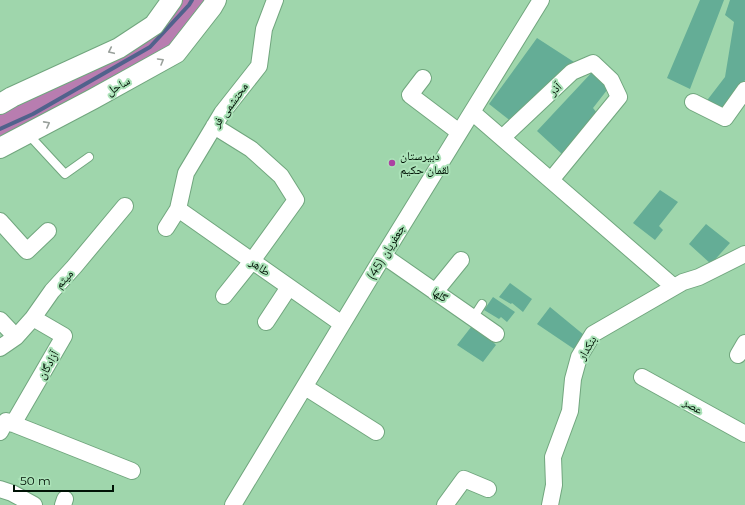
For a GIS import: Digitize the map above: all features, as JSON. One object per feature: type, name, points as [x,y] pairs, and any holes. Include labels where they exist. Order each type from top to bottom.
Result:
[{"type":"street","name":"ساحل","points":[[0,148],[93,99],[176,52],[216,0]]},
{"type":"street","name":"محتشمی فر","points":[[166,228],[178,209],[186,173],[222,113],[259,66],[264,28],[275,0]]},
{"type":"street","name":"جعفریان (45)","points":[[233,505],[459,132],[541,0]]},
{"type":"street","points":[[0,104],[119,48],[154,25],[168,1]]},
{"type":"street","name":"آذر","points":[[502,138],[572,72],[593,63],[610,80],[619,97],[551,180]]},
{"type":"street","points":[[423,78],[410,95],[459,132]]},
{"type":"street","points":[[693,102],[725,118],[745,90]]},
{"type":"street","points":[[472,112],[674,287]]},
{"type":"street","points":[[214,126],[251,149],[281,176],[296,200],[252,261],[224,296]]},
{"type":"street","name":"میثم","points":[[0,348],[16,337],[33,318],[52,291],[74,268],[125,206]]},
{"type":"street","name":"طاهر","points":[[178,209],[342,324]]},
{"type":"street","points":[[0,221],[27,251],[48,231]]},
{"type":"street","name":"بنکدار","points":[[550,505],[554,485],[553,457],[570,411],[573,379],[579,357],[593,334],[683,282],[699,277],[745,254]]},
{"type":"street","name":"گلها","points":[[384,256],[496,334]]},
{"type":"street","points":[[435,292],[461,260]]},
{"type":"street","points":[[266,322],[289,287]]},
{"type":"street","name":"آزادگان","points":[[6,426],[64,336],[33,318]]},
{"type":"street","points":[[0,320],[16,337]]},
{"type":"street","name":"عصر","points":[[642,377],[745,434]]},
{"type":"street","points":[[305,387],[376,432]]},
{"type":"street","points":[[6,426],[132,471]]},
{"type":"street","points":[[445,505],[464,480],[488,489]]},
{"type":"street","points":[[0,489],[12,493],[34,505]]},
{"type":"lane","points":[[28,134],[65,174],[89,157]]},
{"type":"lane","points":[[473,318],[482,304]]},
{"type":"shaded area","points":[[179,0],[209,0],[171,48],[0,140],[0,112]]},
{"type":"building","points":[[700,0],[724,0],[690,89],[667,78]]},
{"type":"building","points":[[730,0],[745,0],[745,80],[725,111],[705,103],[725,77],[734,22],[725,15]]},
{"type":"building","points":[[537,38],[574,62],[512,122],[489,104]]},
{"type":"building","points":[[595,69],[611,85],[593,108],[601,118],[569,155],[562,154],[537,131]]},
{"type":"building","points":[[660,190],[678,202],[659,226],[663,230],[655,240],[633,223]]},
{"type":"building","points":[[706,224],[730,243],[711,264],[689,244]]},
{"type":"building","points":[[510,283],[532,299],[523,312],[512,303],[511,304],[499,297]]},
{"type":"building","points":[[493,297],[515,312],[507,322],[501,317],[499,319],[484,310]]},
{"type":"building","points":[[550,307],[584,335],[574,349],[537,324]]},
{"type":"building","points":[[475,322],[496,345],[483,362],[457,345]]},
{"type":"waterway","points":[[0,129],[33,114],[150,47],[192,0]]},
{"type":"place","name":"دبیرستان لقمان حکیم","points":[[392,163]]}]
